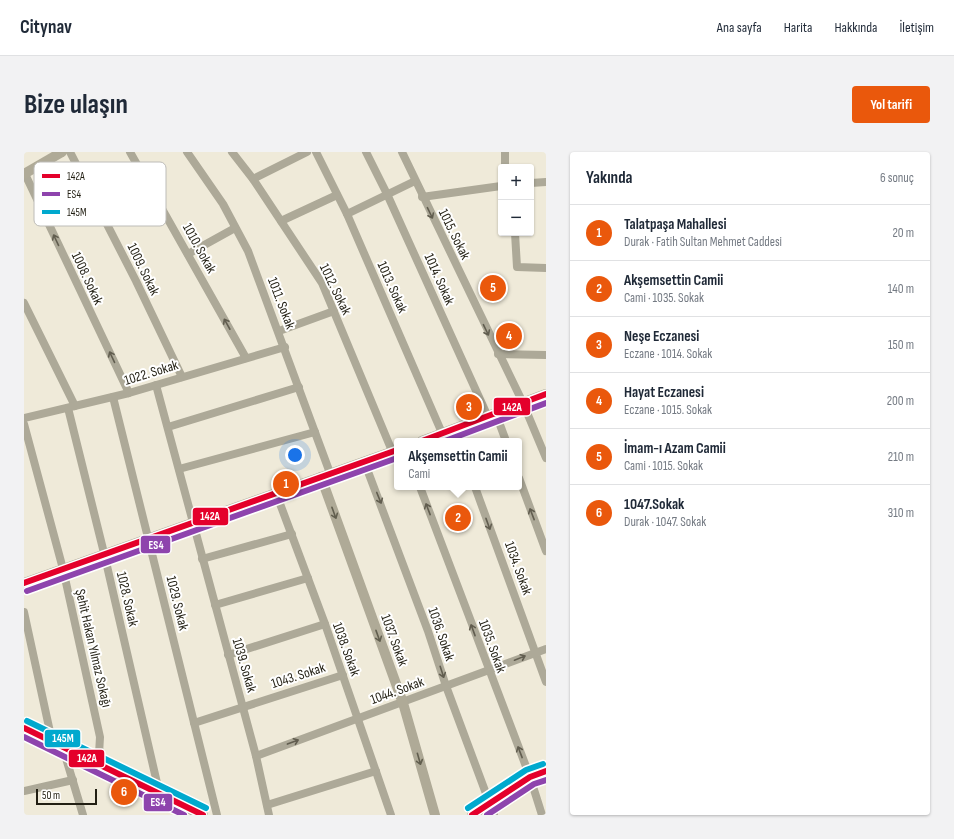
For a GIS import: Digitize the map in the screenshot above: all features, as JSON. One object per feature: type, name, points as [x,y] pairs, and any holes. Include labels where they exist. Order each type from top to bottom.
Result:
[{"type":"main road","points":[[45,162],[62,152]]},
{"type":"main road","points":[[24,174],[34,168]]},
{"type":"main road","points":[[431,438],[492,416],[546,394]]},
{"type":"main road","points":[[24,583],[104,553],[394,451]]},
{"type":"main road","name":"1037. Sokak","points":[[326,475],[402,703],[435,815]]},
{"type":"main road","points":[[24,728],[95,761],[160,796],[203,815]]},
{"type":"main road","points":[[476,814],[530,777],[546,771]]},
{"type":"street","name":"1009. Sokak","points":[[70,152],[75,162]]},
{"type":"street","name":"1010. Sokak","points":[[130,152],[136,162]]},
{"type":"street","name":"1011. Sokak","points":[[187,152],[223,204],[248,250],[285,347],[315,432],[326,475]]},
{"type":"street","name":"1012. Sokak","points":[[232,152],[253,179],[322,283],[394,449]]},
{"type":"street","points":[[253,179],[307,152]]},
{"type":"street","name":"1013. Sokak","points":[[316,152],[347,214],[442,434]]},
{"type":"street","name":"1014. Sokak","points":[[366,152],[492,416],[504,438]]},
{"type":"street","name":"1015. Sokak","points":[[402,152],[422,197],[523,403],[546,458]]},
{"type":"street","points":[[505,152],[505,164]]},
{"type":"street","name":"1008. Sokak","points":[[24,174],[34,195]]},
{"type":"street","points":[[347,214],[415,181]]},
{"type":"street","points":[[534,183],[546,182]]},
{"type":"street","points":[[422,197],[498,186]]},
{"type":"street","points":[[281,221],[337,195]]},
{"type":"street","name":"1010. Sokak","points":[[166,215],[246,358]]},
{"type":"street","name":"1008. Sokak","points":[[49,226],[129,393]]},
{"type":"street","name":"1009. Sokak","points":[[108,226],[182,377]]},
{"type":"street","points":[[188,254],[235,228]]},
{"type":"street","points":[[515,236],[517,267],[546,268]]},
{"type":"street","name":"1028. Sokak","points":[[24,302],[71,407],[160,796]]},
{"type":"street","points":[[279,331],[334,311]]},
{"type":"street","name":"1022. Sokak","points":[[24,418],[129,393],[285,347]]},
{"type":"street","points":[[498,354],[546,355]]},
{"type":"street","name":"1039. Sokak","points":[[156,385],[192,523],[243,706],[270,815]]},
{"type":"street","points":[[168,427],[299,387]]},
{"type":"street","name":"1029. Sokak","points":[[113,397],[217,815]]},
{"type":"street","name":"Şehit Hakan Yılmaz Sokağı","points":[[24,424],[63,569],[100,737],[99,754],[95,761]]},
{"type":"street","points":[[453,430],[457,438]]},
{"type":"street","points":[[179,469],[315,432]]},
{"type":"street","name":"1036. Sokak","points":[[364,461],[428,631],[446,686],[494,815]]},
{"type":"street","points":[[522,486],[546,551]]},
{"type":"street","name":"1035. Sokak","points":[[421,490],[488,671],[530,777],[542,815]]},
{"type":"street","name":"1034. Sokak","points":[[476,490],[546,682]]},
{"type":"street","name":"1038. Sokak","points":[[276,493],[343,675],[391,815]]},
{"type":"street","points":[[202,559],[292,534]]},
{"type":"street","points":[[215,605],[308,578]]},
{"type":"street","points":[[24,612],[52,741]]},
{"type":"street","points":[[228,655],[324,624]]},
{"type":"street","name":"1044. Sokak","points":[[256,756],[488,671],[546,648]]},
{"type":"street","name":"1043. Sokak","points":[[194,723],[343,675]]},
{"type":"street","points":[[62,745],[83,815]]},
{"type":"street","points":[[267,805],[376,771]]},
{"type":"street","points":[[24,791],[72,780]]},
{"type":"transit line","name":"142A","points":[[430,438],[546,394]]},
{"type":"transit line","name":"ES4","points":[[453,438],[546,403]]},
{"type":"transit line","name":"142A","points":[[24,583],[394,451]]},
{"type":"transit line","name":"ES4","points":[[27,591],[394,459]]},
{"type":"transit line","name":"145M","points":[[27,721],[206,808]]},
{"type":"transit line","name":"142A","points":[[24,728],[203,815]]},
{"type":"transit line","name":"ES4","points":[[24,737],[184,815]]},
{"type":"transit line","name":"145M","points":[[468,808],[526,770],[543,764]]},
{"type":"transit line","name":"142A","points":[[472,815],[530,777],[546,771]]},
{"type":"transit line","name":"ES4","points":[[487,815],[534,784],[546,780]]},
{"type":"place","name":"İmam-ı Azam Camii","points":[[493,288]]},
{"type":"place","name":"Hayat Eczanesi","points":[[509,336]]},
{"type":"place","name":"Neşe Eczanesi","points":[[469,407]]},
{"type":"place","name":"Talatpaşa Mahallesi","points":[[286,484]]},
{"type":"place","name":"Akşemsettin Camii","points":[[458,518]]},
{"type":"place","name":"1047.Sokak","points":[[124,792]]}]
